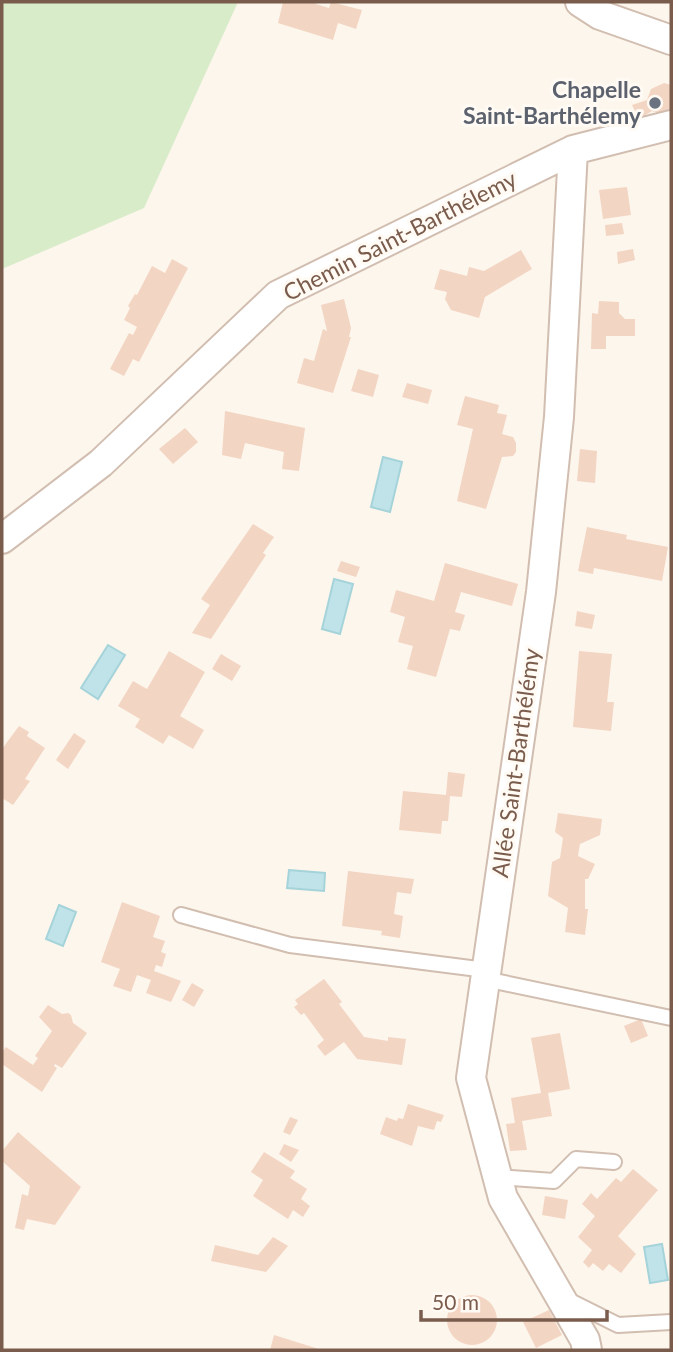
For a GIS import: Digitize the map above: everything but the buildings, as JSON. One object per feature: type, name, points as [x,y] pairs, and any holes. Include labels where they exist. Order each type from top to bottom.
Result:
[{"type":"street","points":[[580,2],[600,15],[671,40]]},
{"type":"street","name":"Chemin Saint-Barthélemy","points":[[2,539],[101,463],[278,295],[573,150],[671,125]]},
{"type":"street","name":"Allée Saint-Barthélémy","points":[[573,150],[559,417],[541,592],[471,1078],[503,1198],[585,1340],[587,1350]]},
{"type":"lane","points":[[181,915],[290,945],[486,974],[671,1018]]},
{"type":"lane","points":[[497,1177],[554,1181],[576,1159],[614,1162]]},
{"type":"lane","points":[[560,1297],[618,1325],[671,1322]]},
{"type":"green space","points":[[2,2],[238,2],[144,208],[2,269]]},
{"type":"water","points":[[383,457],[402,462],[390,512],[371,507]]},
{"type":"water","points":[[334,579],[353,584],[340,634],[322,629]]},
{"type":"water","points":[[108,645],[125,655],[98,699],[81,688]]},
{"type":"water","points":[[289,870],[325,873],[324,891],[287,888]]},
{"type":"water","points":[[59,905],[76,912],[63,946],[46,939]]},
{"type":"water","points":[[662,1244],[668,1280],[650,1283],[644,1247]]},
{"type":"place","name":"Chapelle Saint-Barthélemy","points":[[655,103]]}]
